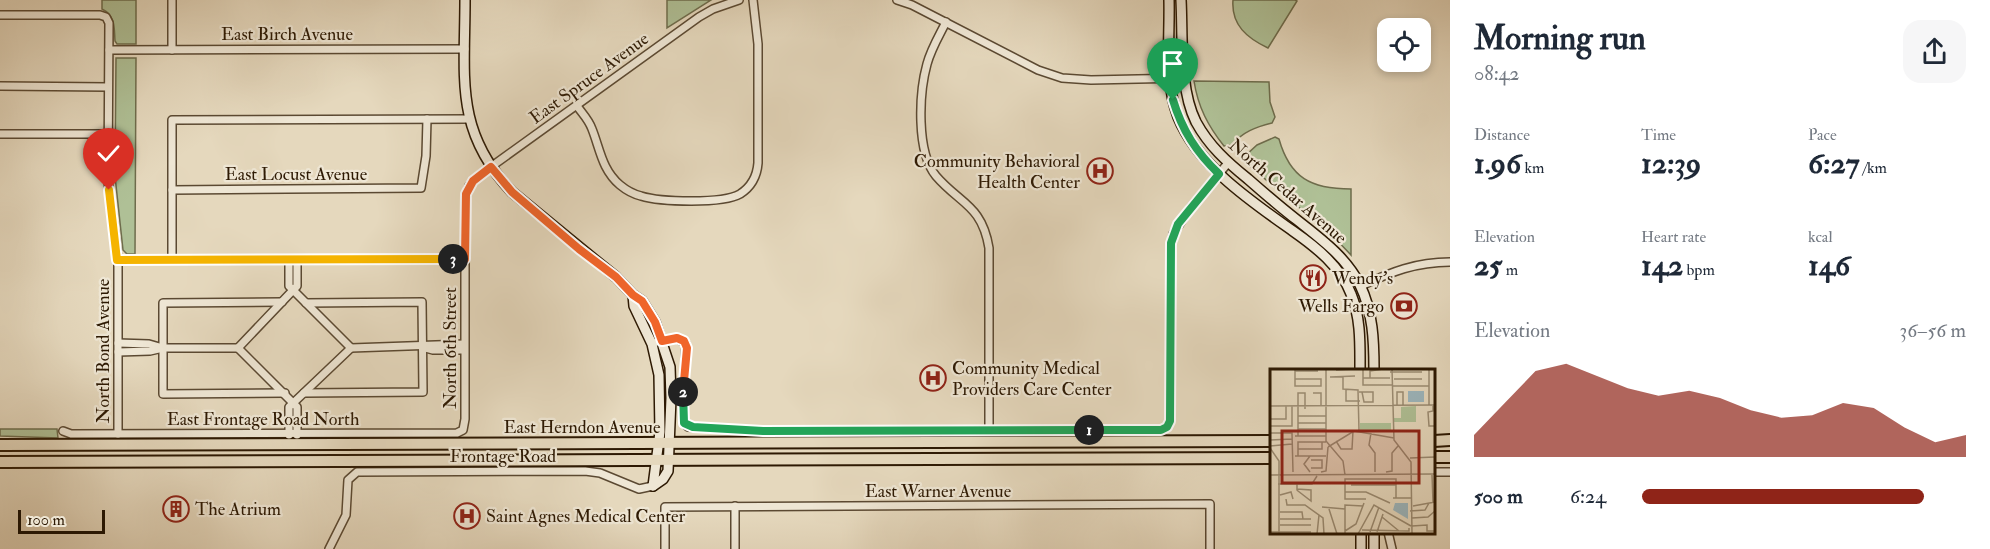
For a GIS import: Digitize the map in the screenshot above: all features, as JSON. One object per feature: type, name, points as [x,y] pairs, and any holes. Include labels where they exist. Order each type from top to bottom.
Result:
[{"type":"main road","points":[[465,0],[465,93],[469,119],[478,146],[491,167],[512,192],[642,301],[662,341],[671,375],[665,443],[657,459],[653,486]]},
{"type":"main road","name":"North Cedar Avenue","points":[[1169,0],[1170,79],[1173,100],[1183,128],[1196,150],[1219,174],[1299,235],[1333,266],[1350,292],[1355,307],[1359,330],[1360,369]]},
{"type":"main road","name":"North Cedar Avenue","points":[[1181,0],[1185,78],[1190,109],[1196,122],[1216,152],[1330,247],[1348,267],[1360,286],[1371,318],[1374,336],[1374,369]]},
{"type":"main road","points":[[1299,235],[1319,244],[1353,283],[1360,286]]},
{"type":"main road","points":[[1350,292],[1357,295],[1367,331],[1374,336]]},
{"type":"main road","points":[[633,295],[634,306],[652,344],[669,459],[666,476],[653,486]]},
{"type":"main road","name":"East Herndon Avenue","points":[[0,445],[1270,441]]},
{"type":"main road","name":"East Herndon Avenue","points":[[0,462],[1270,458]]},
{"type":"street","points":[[172,0],[172,50]]},
{"type":"street","name":"East Spruce Avenue","points":[[491,167],[699,17],[713,9],[739,0]]},
{"type":"street","points":[[577,106],[590,123],[606,168],[619,184],[629,191],[644,197],[663,200],[720,200],[739,195],[753,180],[758,164],[759,44],[753,0]]},
{"type":"street","points":[[897,0],[912,5],[1038,70],[1062,78],[1085,80],[1185,78]]},
{"type":"street","name":"North Bond Avenue","points":[[0,15],[100,15],[106,17],[109,23],[109,190],[117,260],[118,434]]},
{"type":"street","points":[[946,22],[933,48],[924,79],[923,145],[926,159],[935,175],[972,209],[987,234],[989,248],[989,430]]},
{"type":"street","name":"East Birch Avenue","points":[[109,50],[465,49]]},
{"type":"street","points":[[0,86],[108,87]]},
{"type":"street","points":[[172,260],[172,120],[469,119]]},
{"type":"street","name":"East Locust Avenue","points":[[172,190],[421,188],[426,156],[427,120]]},
{"type":"street","points":[[0,134],[108,134]]},
{"type":"street","points":[[652,344],[677,338],[682,339],[686,344],[683,419],[688,427],[763,431],[1161,430],[1167,427],[1170,421],[1170,261],[1173,234],[1191,207],[1228,163]]},
{"type":"street","name":"North 6th Street","points":[[463,430],[465,419],[466,194],[473,181],[491,167]]},
{"type":"street","points":[[289,259],[289,286],[351,348]]},
{"type":"street","points":[[238,348],[297,286],[297,259]]},
{"type":"street","points":[[117,260],[465,259]]},
{"type":"street","points":[[1360,286],[1409,265],[1450,261]]},
{"type":"street","points":[[282,302],[163,303],[163,394],[285,393]]},
{"type":"street","points":[[304,393],[423,392],[422,302],[306,303]]},
{"type":"street","points":[[118,343],[149,344],[163,348]]},
{"type":"street","points":[[289,435],[289,407],[351,348],[422,347],[433,344],[464,347]]},
{"type":"street","points":[[118,352],[150,351],[163,348],[238,348],[297,407],[297,435]]},
{"type":"street","name":"East Frontage Road North","points":[[63,431],[71,434],[297,435],[457,433],[463,430]]},
{"type":"street","name":"Frontage Road","points":[[329,549],[346,515],[347,486],[351,476],[357,472],[585,471],[600,474],[639,489],[653,486]]},
{"type":"street","name":"East Warner Avenue","points":[[665,549],[665,507],[1210,504],[1210,549]]},
{"type":"street","points":[[735,506],[735,549]]},
{"type":"street","points":[[1388,534],[1392,549]]},
{"type":"green space","points":[[102,0],[136,0],[136,44],[117,44],[113,23],[110,15],[102,9]]},
{"type":"green space","points":[[667,0],[711,0],[667,28]]},
{"type":"green space","points":[[1233,0],[1297,1],[1268,48],[1253,40],[1242,30],[1235,17]]},
{"type":"green space","points":[[116,58],[136,58],[135,254],[127,254],[123,250],[115,176]]},
{"type":"green space","points":[[1194,81],[1269,82],[1270,102],[1275,117],[1272,123],[1250,131],[1232,145],[1224,146],[1204,116]]},
{"type":"green space","points":[[1275,137],[1279,139],[1289,163],[1304,179],[1324,187],[1351,189],[1351,255],[1331,234],[1247,164],[1245,156],[1257,145]]},
{"type":"green space","points":[[0,429],[57,429],[58,438],[0,436]]},
{"type":"place","name":"Community Behavioral Health Center","points":[[1100,171]]},
{"type":"place","name":"Wendy's","points":[[1313,278]]},
{"type":"place","name":"Wells Fargo","points":[[1404,306]]},
{"type":"place","name":"Community Medical Providers Care Center","points":[[933,378]]},
{"type":"place","name":"The Atrium","points":[[176,509]]},
{"type":"place","name":"Saint Agnes Medical Center","points":[[467,516]]},
{"type":"route","points":[[109,190],[117,260],[465,259],[466,194],[473,181],[491,167],[512,192],[642,301],[655,322],[662,341],[677,338],[684,341],[687,348],[683,419],[688,427],[763,431],[1161,430],[1167,427],[1170,421],[1170,261],[1173,234],[1191,207],[1219,174],[1191,143],[1173,100]]}]
